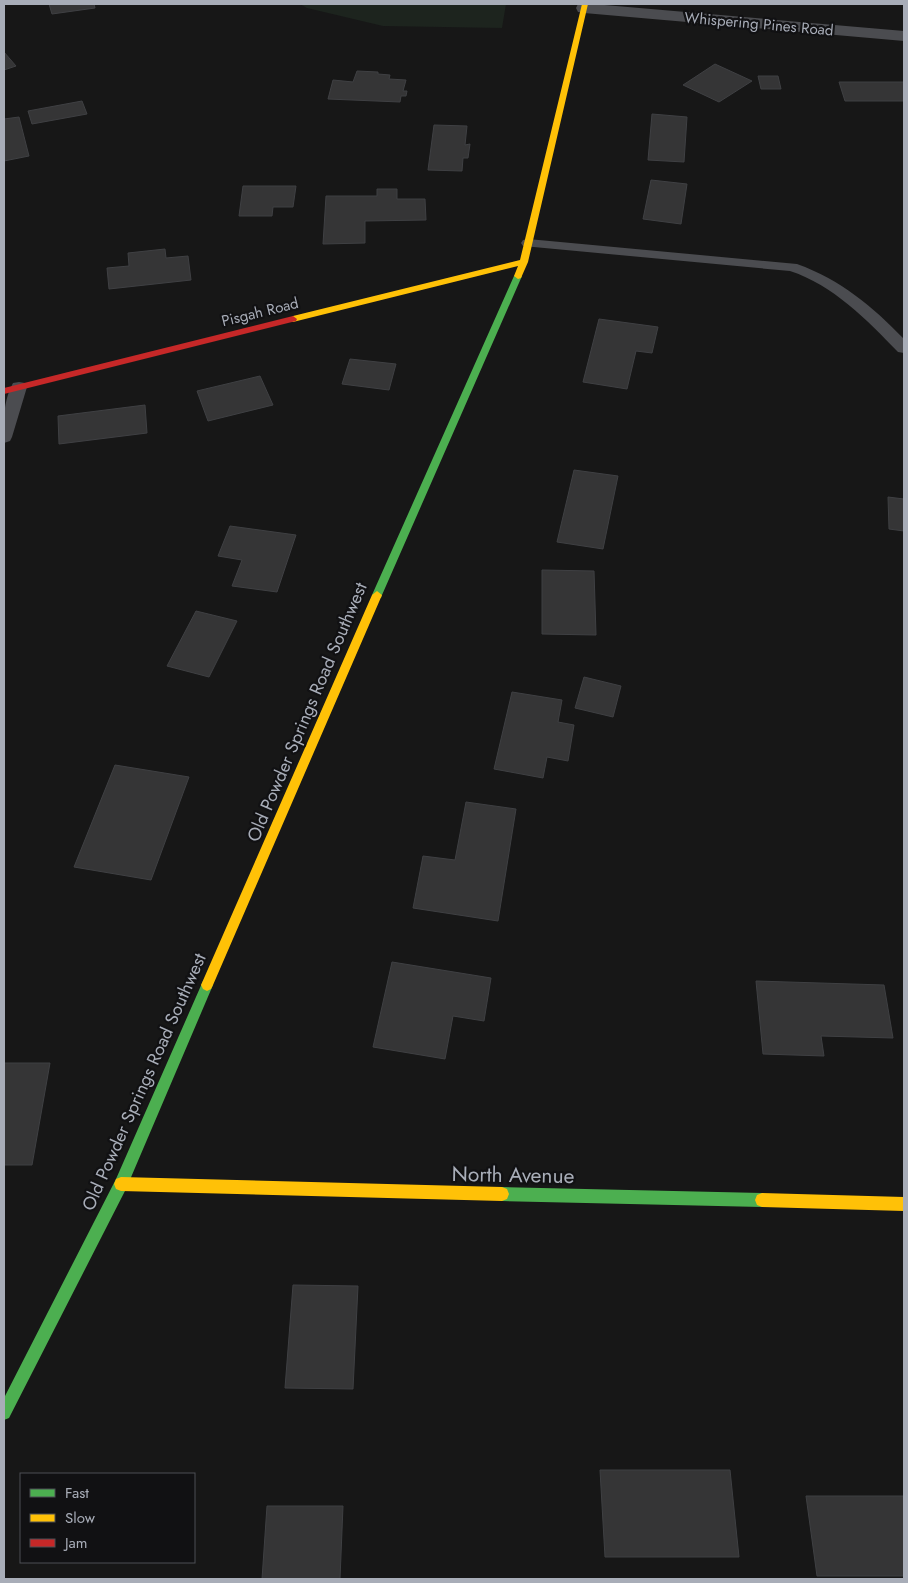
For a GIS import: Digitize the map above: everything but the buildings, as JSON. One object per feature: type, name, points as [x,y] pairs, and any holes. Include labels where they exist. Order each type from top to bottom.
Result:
[{"type":"street","name":"Whispering Pines Road","points":[[585,6],[904,36]]},
{"type":"street","name":"Old Powder Springs Road Southwest","points":[[4,1413],[121,1184],[375,598],[524,262],[585,6]]},
{"type":"street","name":"Pisgah Road","points":[[12,389],[524,262]]},
{"type":"street","name":"North Avenue","points":[[121,1184],[904,1204]]},
{"type":"lane","points":[[528,243],[792,267],[814,274],[852,301],[887,330],[904,348]]},
{"type":"lane","points":[[4,437],[12,389]]},
{"type":"shaded area","points":[[300,4],[506,4],[502,28],[383,26],[307,8]]},
{"type":"traffic: fast","points":[[377,595],[518,276]]},
{"type":"traffic: fast","points":[[4,1413],[121,1184],[207,985]]},
{"type":"traffic: fast","points":[[502,1194],[762,1200]]},
{"type":"traffic: slow","points":[[518,276],[524,262],[585,4]]},
{"type":"traffic: slow","points":[[293,319],[524,262]]},
{"type":"traffic: slow","points":[[207,985],[377,595]]},
{"type":"traffic: slow","points":[[121,1184],[502,1194]]},
{"type":"traffic: slow","points":[[762,1200],[904,1204]]},
{"type":"traffic: jam","points":[[4,391],[293,319]]}]
